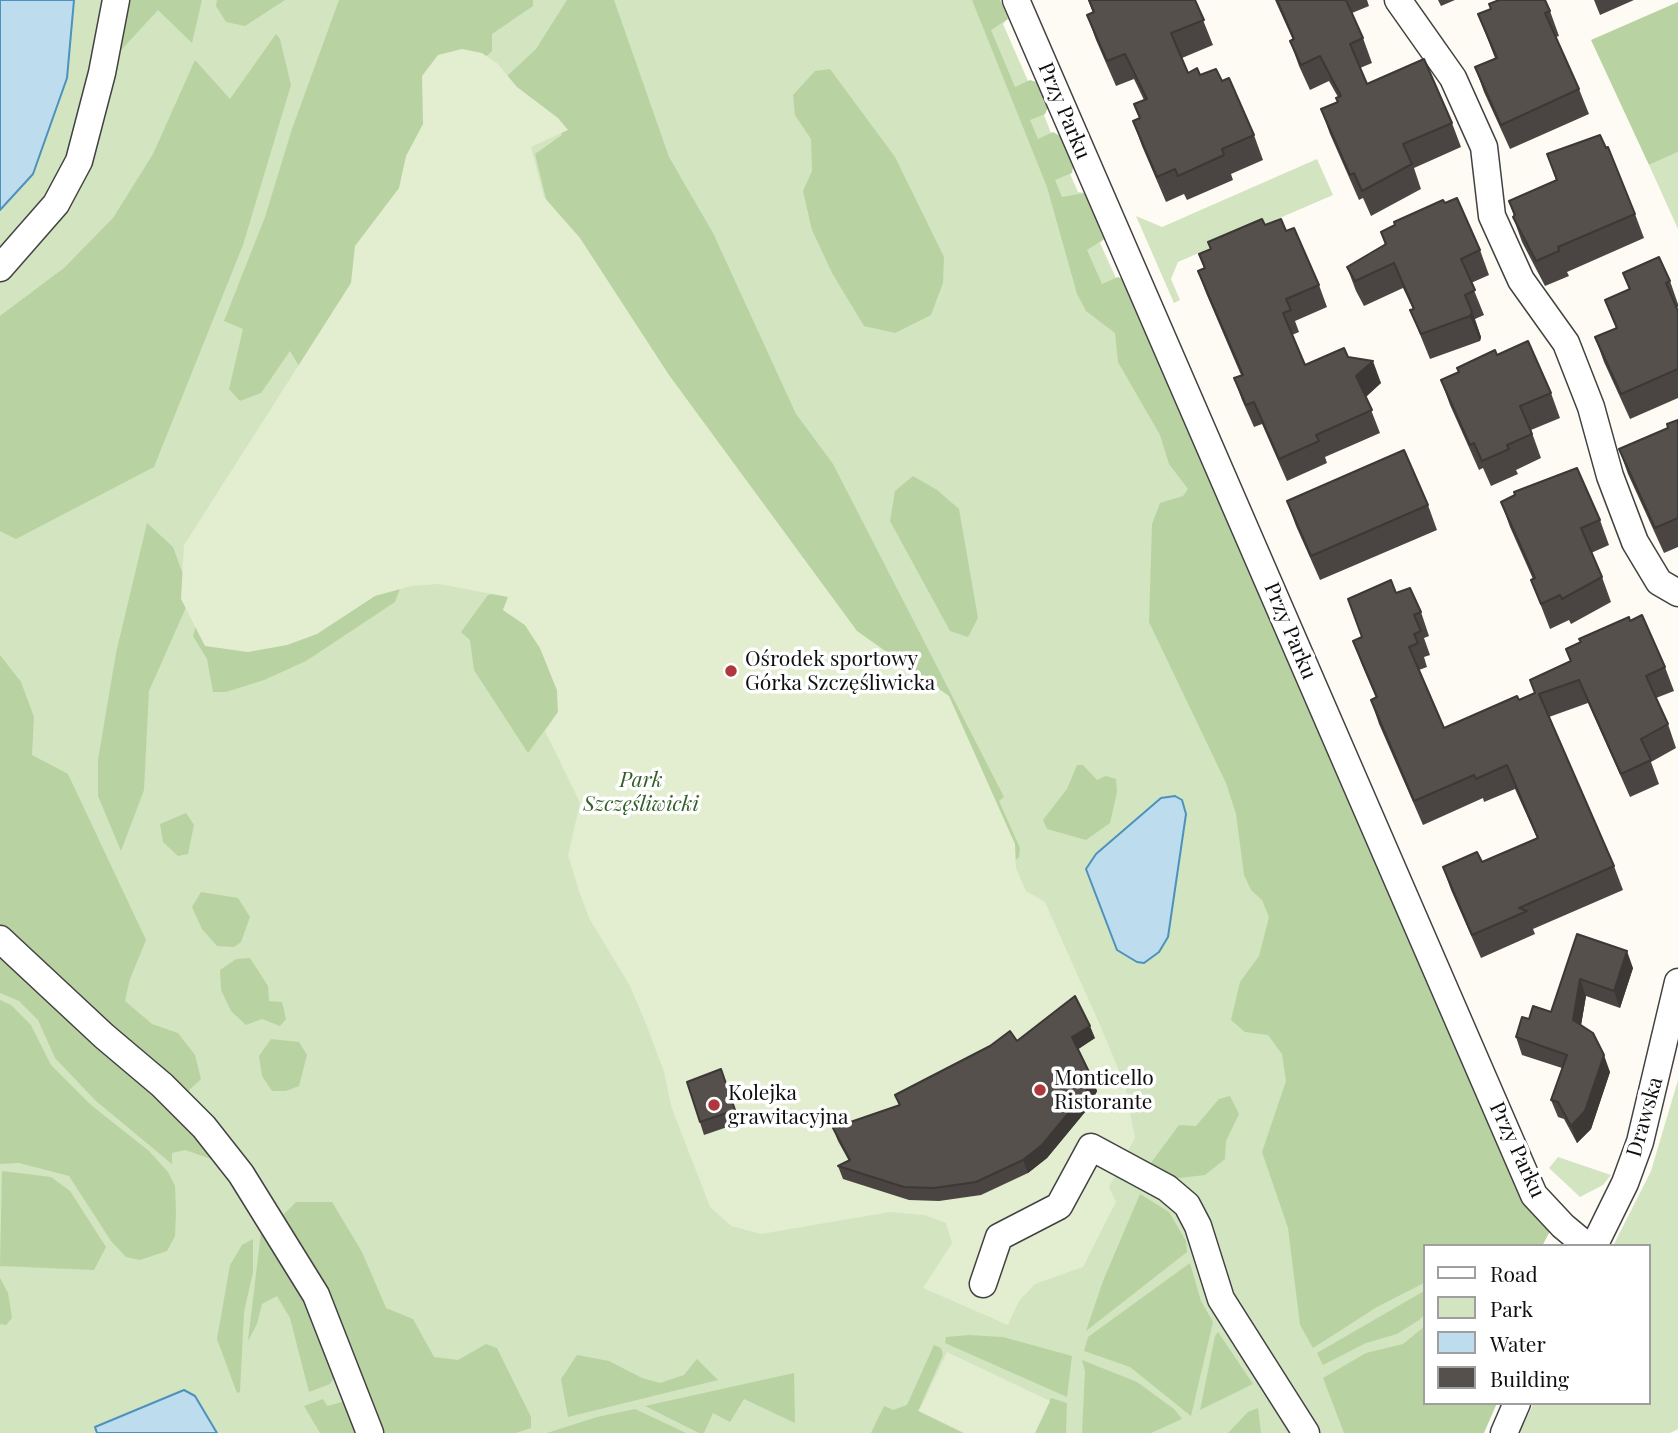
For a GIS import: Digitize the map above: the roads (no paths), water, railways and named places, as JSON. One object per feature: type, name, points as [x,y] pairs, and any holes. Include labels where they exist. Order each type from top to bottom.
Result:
[{"type":"street","points":[[0,268],[56,204],[79,162],[102,73],[116,0]]},
{"type":"street","name":"Przy Parku","points":[[1016,0],[1534,1195],[1585,1244]]},
{"type":"street","points":[[1398,0],[1453,78],[1484,147],[1492,216],[1521,280],[1566,343],[1591,408],[1610,476],[1635,542],[1659,582],[1678,593]]},
{"type":"street","points":[[0,939],[104,1036],[162,1085],[204,1127],[241,1174],[316,1295],[370,1433]]},
{"type":"street","name":"Drawska","points":[[1595,1244],[1625,1182],[1640,1142],[1678,982]]},
{"type":"street","points":[[983,1284],[999,1237],[1059,1206],[1091,1147],[1167,1188],[1187,1205],[1198,1226],[1220,1299],[1306,1433]]},
{"type":"street","points":[[1504,1433],[1516,1405]]},
{"type":"water","points":[[0,0],[74,0],[67,78],[33,174],[0,210]]},
{"type":"water","points":[[1175,796],[1182,800],[1186,814],[1168,937],[1159,952],[1144,963],[1137,962],[1117,950],[1086,869],[1096,854],[1161,798]]},
{"type":"water","points":[[184,1390],[195,1396],[217,1433],[97,1433],[95,1427]]},
{"type":"place","name":"Ośrodek sportowy Górka Szczęśliwicka","points":[[731,671]]},
{"type":"place","name":"Monticello Ristorante","points":[[1040,1090]]},
{"type":"place","name":"Kolejka grawitacyjna","points":[[714,1105]]},
{"type":"park label","name":"Park Szczęśliwicki","points":[[641,792]]}]
